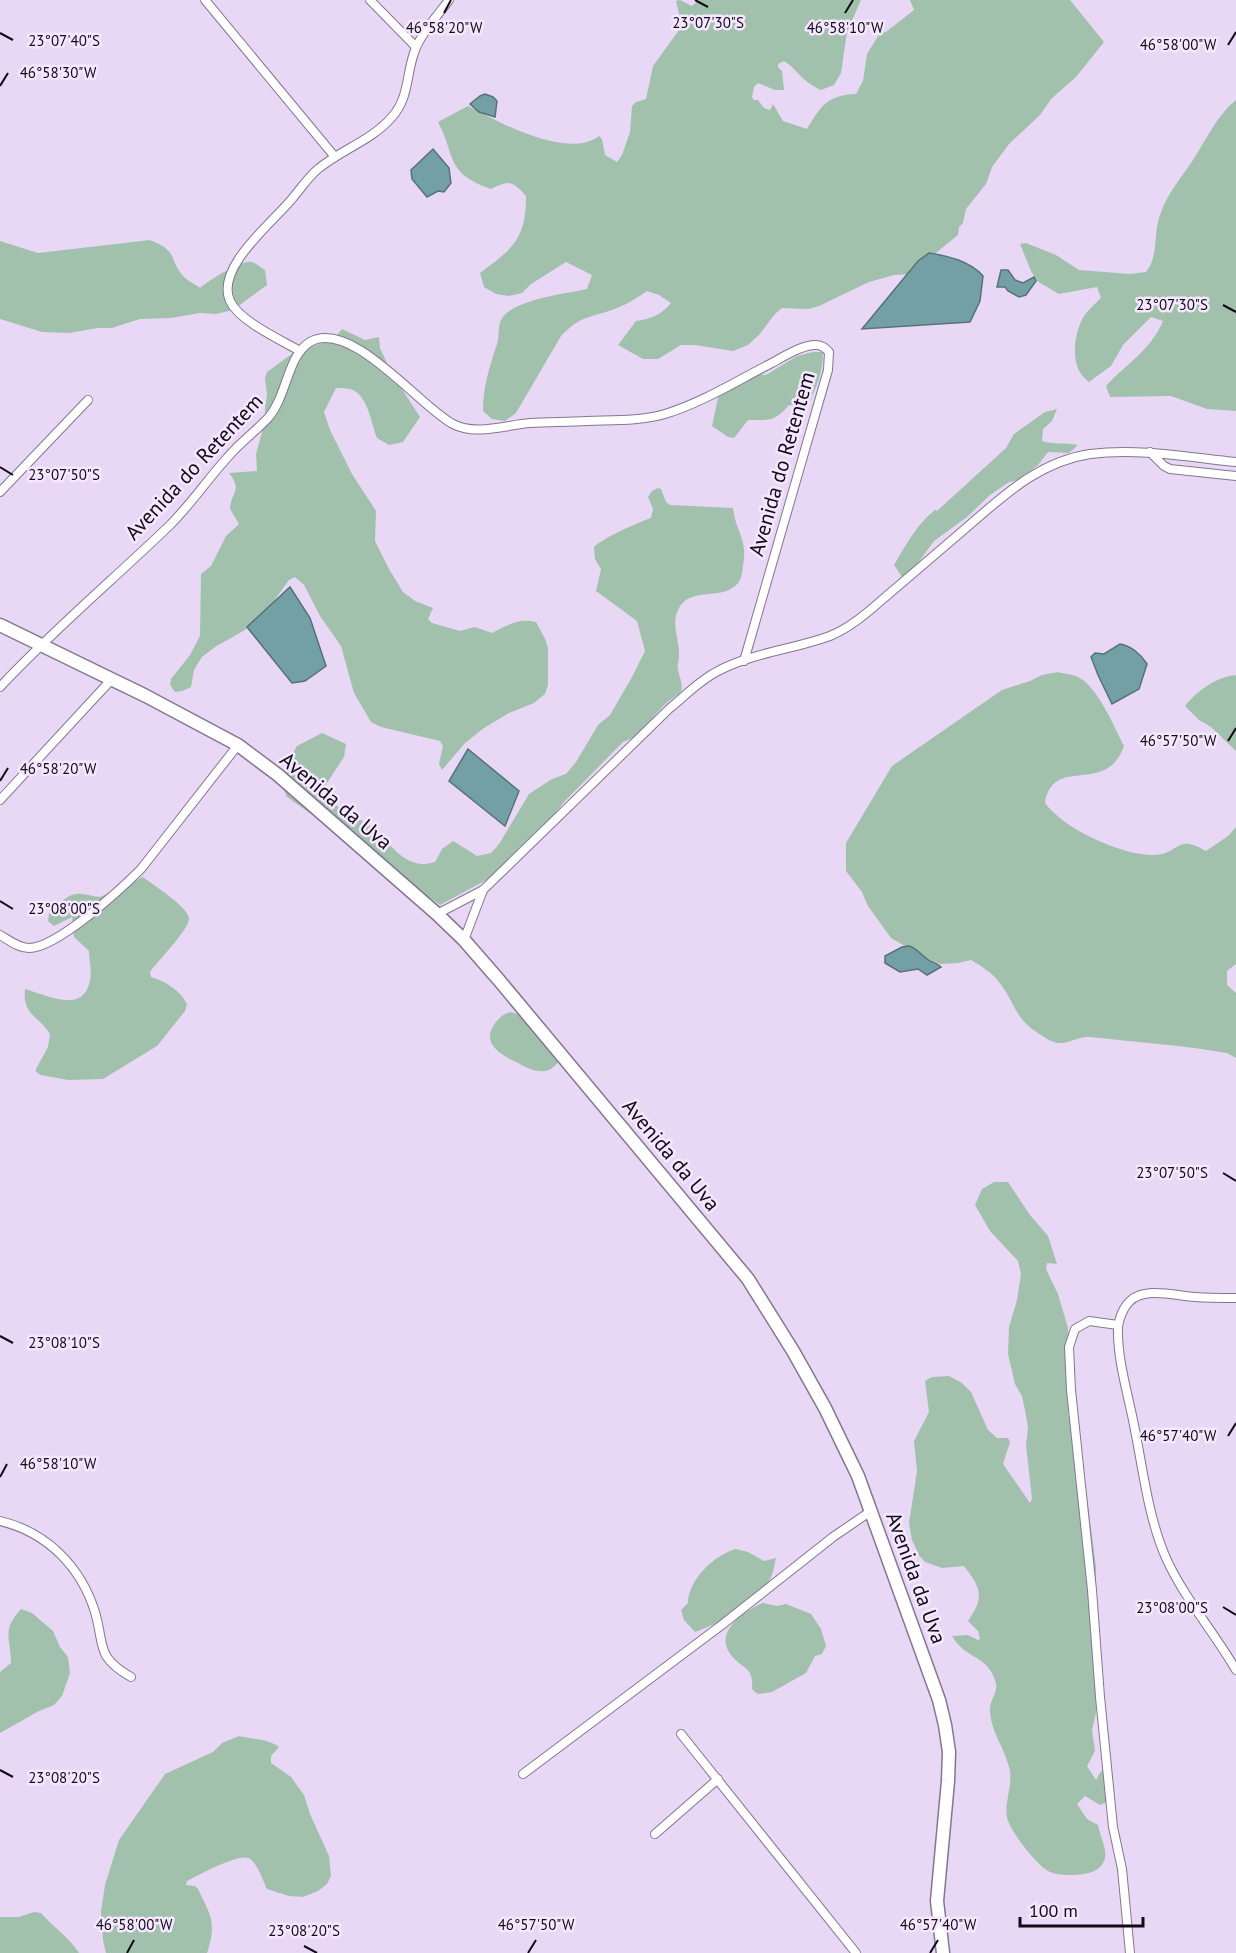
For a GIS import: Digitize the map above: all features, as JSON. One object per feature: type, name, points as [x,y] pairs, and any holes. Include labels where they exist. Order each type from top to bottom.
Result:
[{"type":"main road","name":"Avenida da Uva","points":[[0,625],[202,724],[238,745],[278,776],[437,914],[464,940],[748,1279],[825,1408],[858,1476],[939,1700],[949,1752],[937,1902],[943,1953]]},
{"type":"street","points":[[205,0],[335,157]]},
{"type":"street","points":[[370,0],[416,47]]},
{"type":"street","points":[[300,351],[247,319],[235,309],[229,300],[229,280],[238,258],[315,171],[380,130],[402,105],[416,47],[449,0]]},
{"type":"street","name":"Avenida do Retentem","points":[[0,687],[40,645],[172,524],[233,451],[269,418],[280,399],[300,351],[309,342],[319,338],[333,338],[349,343],[450,423],[470,430],[529,423],[659,415],[727,386],[792,352],[817,345],[824,346],[829,352],[828,370],[744,661]]},
{"type":"street","points":[[0,492],[88,400]]},
{"type":"street","points":[[1150,452],[1170,469],[1236,476]]},
{"type":"street","points":[[437,914],[483,890],[670,708],[698,684],[719,670],[830,636],[847,628],[1002,497],[1041,469],[1089,454],[1150,452],[1236,462]]},
{"type":"street","points":[[0,800],[112,679]]},
{"type":"street","points":[[0,935],[27,948],[45,944],[63,934],[127,883],[141,869],[238,745]]},
{"type":"street","points":[[464,940],[483,890]]},
{"type":"street","points":[[1236,1298],[1196,1298],[1153,1293],[1138,1296],[1129,1301],[1118,1325],[1122,1368],[1160,1542],[1182,1587],[1236,1670]]},
{"type":"street","points":[[1118,1325],[1089,1321],[1075,1329],[1069,1347],[1071,1390],[1113,1827],[1122,1869],[1130,1953]]},
{"type":"street","points":[[523,1774],[733,1617],[833,1537],[872,1512]]},
{"type":"street","points":[[0,1521],[32,1534],[51,1546],[70,1563],[84,1586],[95,1612],[105,1658],[130,1677]]},
{"type":"street","points":[[681,1734],[856,1953]]},
{"type":"street","points":[[655,1834],[718,1779]]},
{"type":"shaded area","points":[[680,0],[692,6],[699,0],[861,0],[847,32],[841,73],[834,85],[821,90],[809,83],[784,61],[778,64],[778,67],[782,71],[784,90],[775,90],[758,83],[754,87],[752,97],[758,100],[764,108],[770,110],[773,104],[783,121],[807,129],[816,114],[831,99],[856,94],[863,81],[867,54],[880,33],[886,32],[914,10],[910,0],[1070,0],[1104,42],[1076,77],[1051,99],[1040,115],[1009,144],[992,167],[986,184],[966,209],[958,235],[910,274],[894,275],[869,282],[808,309],[782,308],[748,345],[733,351],[681,345],[658,359],[643,359],[618,345],[636,321],[655,316],[671,303],[647,291],[625,304],[581,320],[568,329],[561,336],[516,413],[505,421],[492,419],[483,411],[483,403],[501,320],[516,307],[528,302],[587,289],[592,275],[566,262],[531,284],[522,293],[509,296],[496,294],[484,287],[480,273],[509,250],[520,233],[526,196],[514,185],[507,183],[491,189],[466,177],[454,162],[438,122],[468,106],[514,129],[552,141],[570,144],[586,142],[599,136],[602,139],[605,155],[617,162],[622,155],[630,132],[632,106],[646,99],[653,66],[679,30],[680,18],[676,1]]},
{"type":"shaded area","points":[[485,94],[497,101],[495,117],[479,112],[470,104]]},
{"type":"shaded area","points":[[1236,100],[1236,411],[1207,409],[1171,396],[1110,397],[1106,386],[1145,349],[1163,321],[1151,317],[1123,345],[1111,366],[1089,382],[1078,369],[1075,341],[1084,316],[1101,298],[1097,287],[1059,294],[1037,281],[1020,244],[1026,243],[1056,255],[1079,270],[1130,274],[1146,272],[1153,259],[1158,222],[1166,200],[1217,120]]},
{"type":"shaded area","points":[[433,149],[449,168],[451,183],[444,192],[438,191],[427,197],[412,179],[411,170]]},
{"type":"shaded area","points":[[150,240],[166,248],[184,277],[200,288],[226,271],[247,262],[252,262],[265,270],[267,285],[233,310],[216,314],[200,313],[171,318],[140,319],[112,328],[69,333],[42,332],[0,319],[0,241],[38,253]]},
{"type":"shaded area","points":[[929,253],[965,263],[983,276],[980,301],[970,322],[862,329],[918,261]]},
{"type":"shaded area","points":[[1001,270],[1008,270],[1015,280],[1023,283],[1034,277],[1036,281],[1026,295],[1019,297],[1005,287],[997,287]]},
{"type":"shaded area","points":[[342,329],[365,340],[379,337],[380,348],[391,372],[420,417],[403,442],[389,445],[377,438],[365,403],[356,392],[336,388],[324,412],[330,430],[352,474],[376,511],[375,541],[403,592],[415,601],[433,608],[428,619],[432,623],[460,631],[475,627],[492,633],[518,622],[536,622],[548,648],[548,685],[545,694],[534,703],[509,713],[484,728],[465,743],[442,770],[439,764],[443,746],[440,741],[381,727],[371,722],[354,693],[341,646],[320,616],[304,585],[295,577],[289,580],[271,605],[245,630],[202,657],[194,670],[191,687],[175,692],[170,685],[171,679],[190,655],[200,636],[201,574],[211,566],[226,536],[239,524],[230,509],[236,488],[229,473],[257,471],[256,454],[265,421],[267,372],[293,353],[334,339]]},
{"type":"shaded area","points":[[823,352],[820,377],[803,413],[800,414],[792,405],[789,405],[771,419],[748,420],[734,438],[728,437],[712,426],[719,393],[753,374],[766,375],[797,356]]},
{"type":"shaded area","points":[[1057,409],[1052,421],[1043,429],[1042,441],[1078,445],[1069,453],[1048,452],[1038,465],[1018,480],[1009,482],[990,495],[967,517],[934,541],[912,571],[902,577],[894,565],[922,522],[1006,448],[1014,434],[1045,412]]},
{"type":"shaded area","points":[[658,488],[661,489],[666,502],[670,505],[733,508],[744,549],[742,575],[732,589],[698,595],[683,602],[675,621],[681,692],[665,704],[635,737],[623,742],[563,803],[547,824],[503,871],[440,905],[287,797],[281,784],[283,771],[297,746],[322,733],[346,744],[344,757],[321,792],[338,807],[370,826],[403,857],[418,864],[435,862],[442,849],[453,841],[477,856],[491,853],[499,844],[529,794],[552,779],[566,774],[576,762],[598,725],[610,715],[645,651],[637,621],[596,591],[601,569],[595,559],[594,547],[612,535],[651,518],[653,509],[648,497]]},
{"type":"shaded area","points":[[290,587],[310,618],[326,666],[305,681],[292,683],[247,627]]},
{"type":"shaded area","points":[[1120,644],[1135,651],[1147,664],[1139,689],[1112,704],[1091,657],[1095,653],[1104,654]]},
{"type":"shaded area","points":[[1058,672],[1076,676],[1091,688],[1104,707],[1124,746],[1116,761],[1105,770],[1058,781],[1050,789],[1045,803],[1054,813],[1079,831],[1111,846],[1155,855],[1163,854],[1183,844],[1196,846],[1206,851],[1228,836],[1236,827],[1236,964],[1227,971],[1227,985],[1236,993],[1236,1058],[1227,1053],[1210,1050],[1090,1037],[1062,1043],[1050,1040],[1025,1022],[999,982],[980,965],[971,960],[941,964],[929,960],[891,938],[846,871],[846,843],[892,766],[1002,690],[1042,675]]},
{"type":"shaded area","points":[[1236,675],[1236,751],[1185,706],[1208,686]]},
{"type":"shaded area","points":[[468,749],[519,791],[505,826],[449,781]]},
{"type":"shaded area","points":[[143,877],[176,902],[189,918],[179,937],[150,972],[151,977],[167,984],[181,995],[187,1004],[185,1011],[157,1046],[103,1079],[68,1080],[41,1075],[36,1072],[36,1069],[48,1047],[50,1034],[29,1010],[26,1004],[25,989],[54,998],[73,1000],[86,991],[91,977],[89,951],[74,937],[72,917],[54,926],[48,921],[49,914],[63,900],[72,895],[84,894],[100,897]]},
{"type":"shaded area","points":[[909,946],[941,967],[927,975],[918,969],[900,972],[885,963],[885,956]]},
{"type":"shaded area","points":[[511,1012],[527,1017],[559,1061],[552,1068],[537,1071],[505,1056],[494,1047],[490,1036],[491,1029],[504,1014]]},
{"type":"shaded area","points":[[994,1182],[1008,1182],[1030,1215],[1048,1236],[1057,1264],[1047,1263],[1046,1269],[1058,1294],[1068,1328],[1068,1414],[1084,1474],[1096,1567],[1096,1713],[1092,1730],[1095,1751],[1087,1766],[1096,1780],[1101,1771],[1107,1775],[1105,1803],[1100,1805],[1085,1796],[1077,1804],[1087,1819],[1098,1825],[1105,1849],[1104,1860],[1096,1870],[1079,1875],[1048,1871],[1024,1846],[1009,1823],[1006,1811],[1010,1773],[990,1711],[996,1688],[995,1680],[986,1665],[962,1648],[952,1636],[968,1635],[980,1639],[978,1631],[968,1621],[979,1599],[977,1587],[964,1566],[942,1568],[925,1562],[912,1540],[909,1523],[917,1471],[914,1441],[929,1412],[925,1381],[932,1377],[949,1376],[962,1383],[971,1392],[988,1430],[997,1438],[1008,1438],[1010,1442],[1003,1464],[1030,1503],[1032,1499],[1026,1445],[1028,1428],[1022,1396],[1015,1384],[1008,1354],[1009,1327],[1017,1300],[1021,1274],[1018,1261],[990,1231],[975,1205],[982,1189]]},
{"type":"shaded area","points":[[736,1549],[748,1552],[764,1561],[776,1558],[770,1579],[755,1599],[746,1606],[695,1632],[684,1620],[681,1610],[688,1603],[692,1586],[697,1577],[711,1563]]},
{"type":"shaded area","points":[[763,1603],[777,1606],[786,1604],[811,1614],[821,1629],[826,1646],[822,1654],[815,1656],[806,1673],[772,1692],[759,1694],[752,1689],[751,1676],[747,1669],[731,1655],[726,1646],[726,1638],[733,1623],[747,1611]]},
{"type":"shaded area","points":[[21,1609],[32,1613],[53,1631],[60,1647],[68,1657],[70,1673],[62,1696],[54,1705],[0,1733],[0,1672],[11,1663],[8,1634],[11,1623]]},
{"type":"shaded area","points":[[239,1736],[265,1741],[279,1747],[271,1756],[271,1763],[291,1777],[304,1795],[329,1856],[331,1876],[327,1884],[318,1891],[303,1897],[289,1896],[267,1889],[257,1867],[251,1860],[248,1858],[235,1859],[187,1881],[186,1885],[195,1886],[198,1889],[211,1920],[212,1934],[207,1953],[106,1953],[101,1911],[105,1885],[119,1840],[165,1774],[213,1752],[222,1743]]},
{"type":"shaded area","points":[[34,1912],[41,1913],[79,1953],[0,1953],[0,1917],[19,1917]]}]
